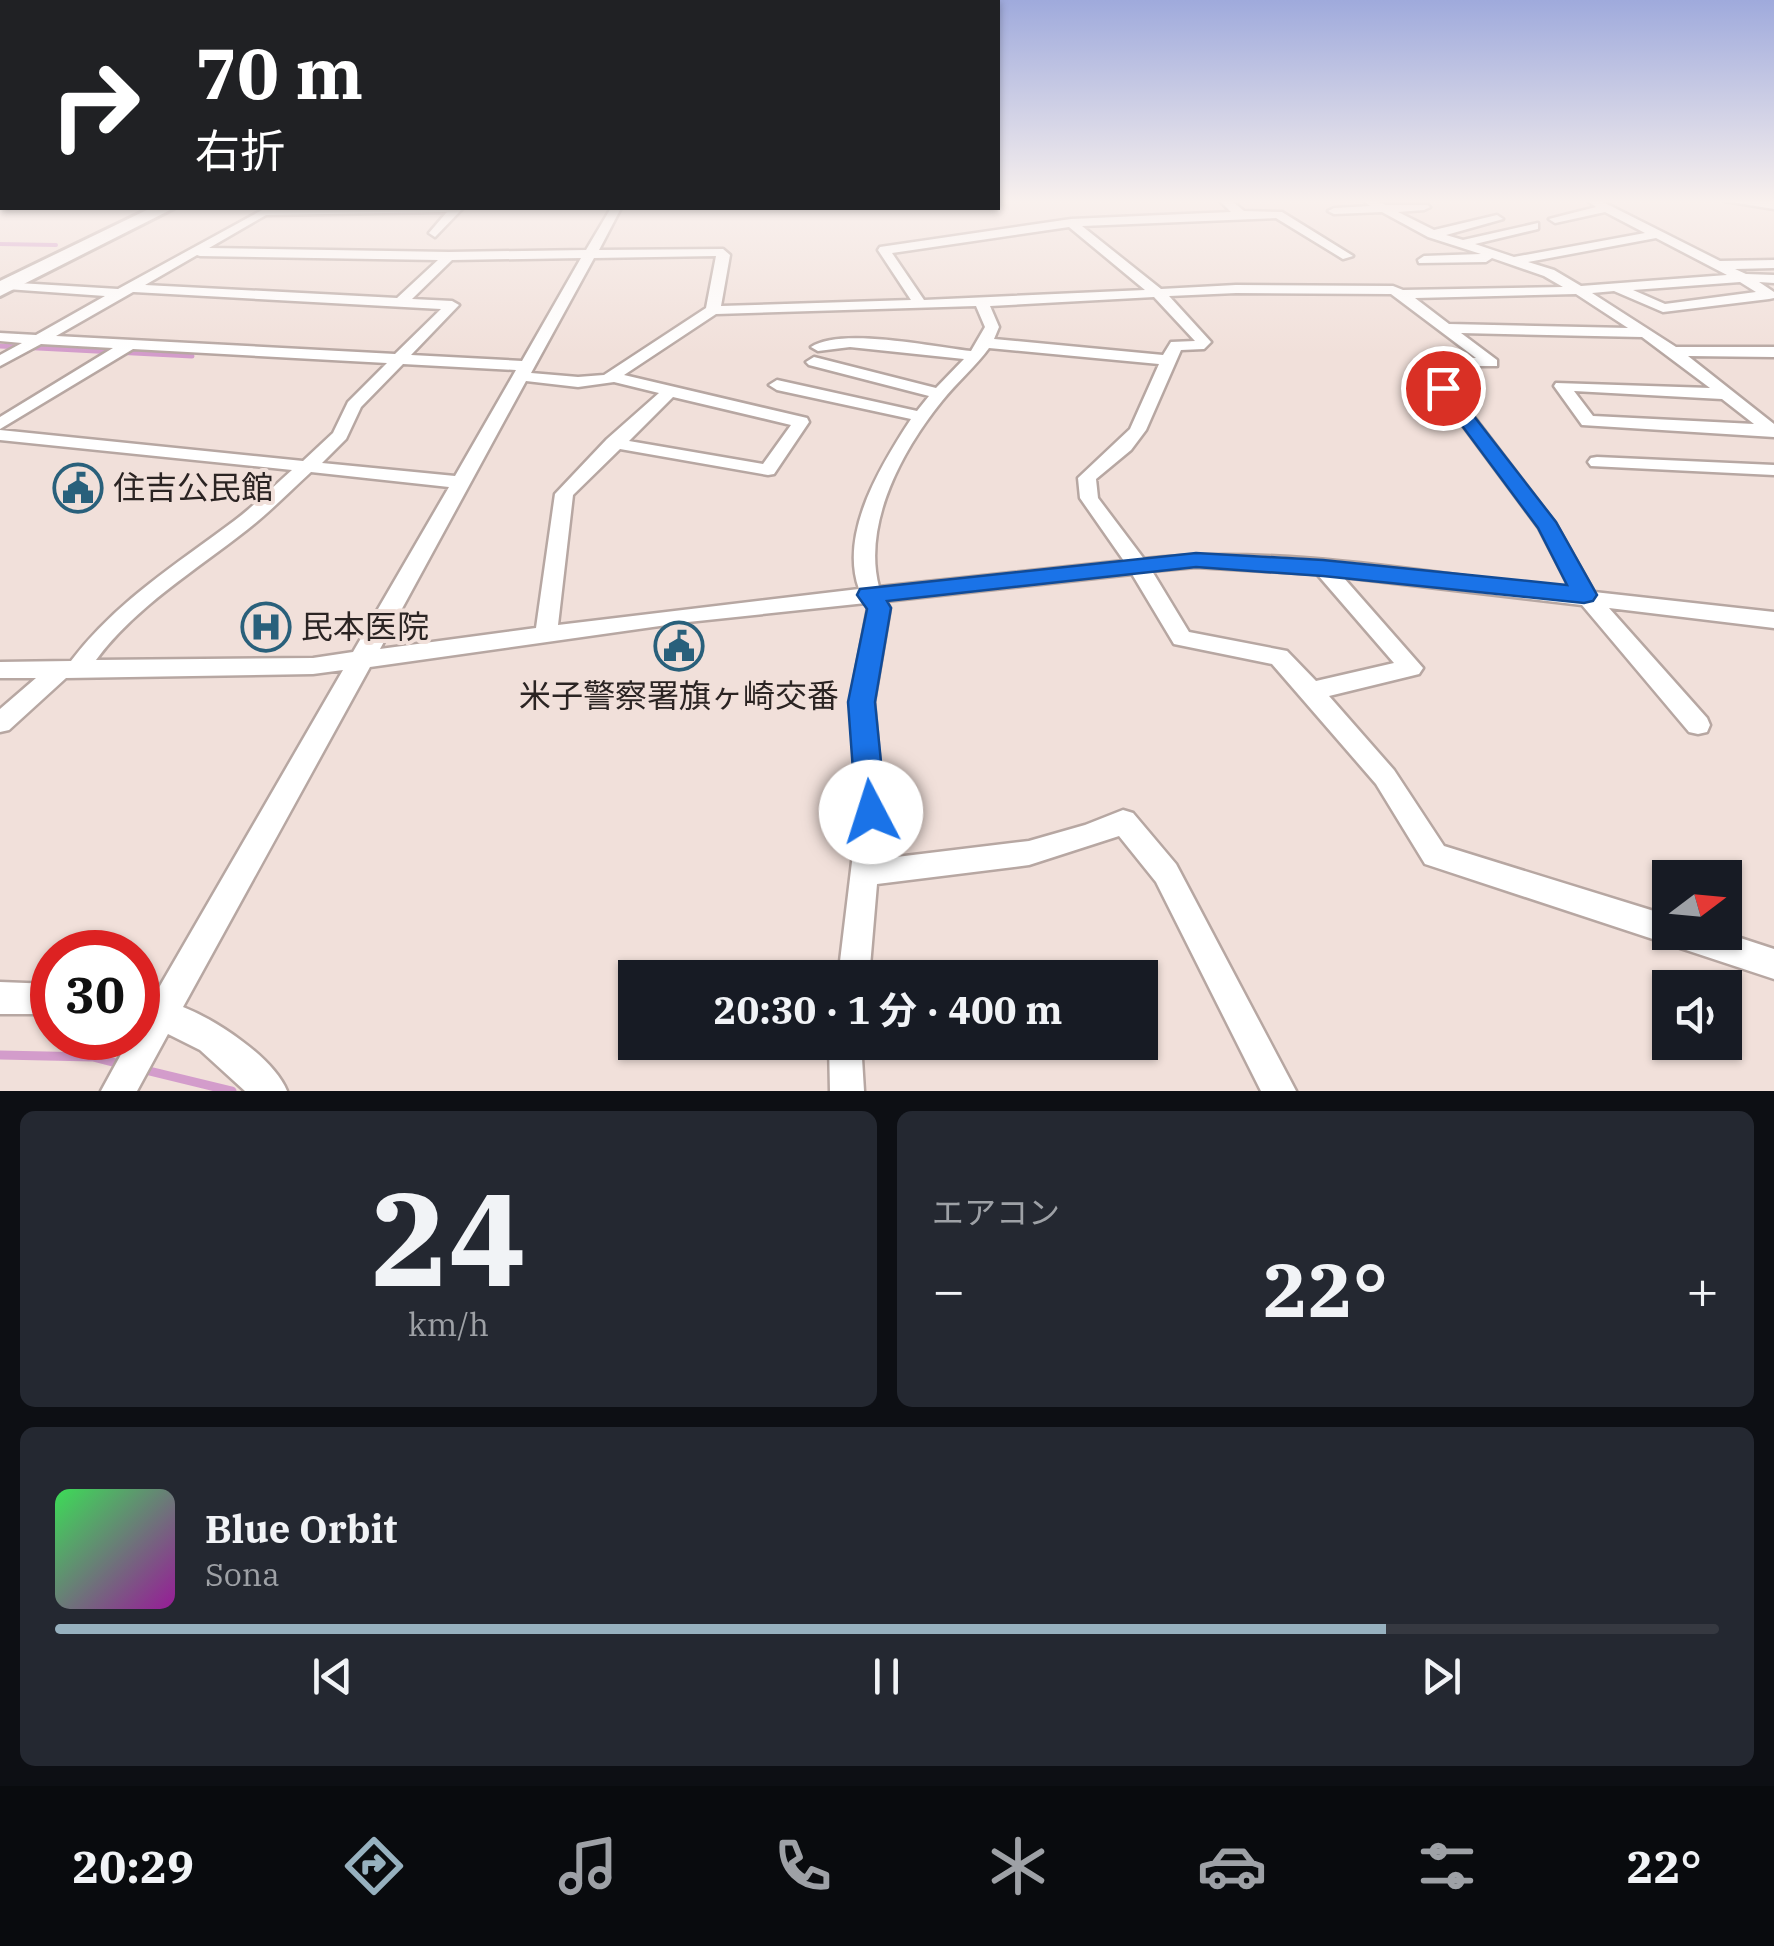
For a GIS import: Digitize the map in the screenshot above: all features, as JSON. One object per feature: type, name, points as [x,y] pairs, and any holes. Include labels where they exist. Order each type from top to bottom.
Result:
[{"type":"main road","points":[[2,285],[67,252]]},
{"type":"main road","points":[[2,285],[72,252]]},
{"type":"street","points":[[0,361],[198,252],[450,256],[720,252],[724,255],[713,310]]},
{"type":"street","points":[[885,252],[919,302]]},
{"type":"street","points":[[1107,252],[1158,293],[1204,342],[1199,346],[1176,345],[1167,360],[1158,393],[1131,440],[1100,461],[1087,478],[1088,498],[1138,566],[1182,638],[1280,656],[1385,778],[1435,854],[1652,924]]},
{"type":"street","points":[[1340,252],[1347,256]]},
{"type":"street","points":[[1480,252],[1548,273],[1577,289],[1673,351],[1773,430]]},
{"type":"street","points":[[1424,260],[1504,260],[1552,252]]},
{"type":"street","points":[[1616,286],[1663,308],[1768,295],[1693,252]]},
{"type":"street","points":[[160,995],[360,659],[589,254]]},
{"type":"street","points":[[401,302],[450,256]]},
{"type":"street","points":[[1718,265],[1774,264]]},
{"type":"street","points":[[1402,294],[1774,279]]},
{"type":"street","points":[[0,723],[69,669],[135,604],[257,512],[309,466],[340,435],[354,405],[452,306],[2,285]]},
{"type":"street","points":[[612,377],[713,310],[1158,293],[1393,290],[1492,363],[1422,361],[1548,526],[1584,595],[1698,725]]},
{"type":"street","points":[[855,960],[871,812],[862,702],[879,608],[869,595],[863,572],[870,525],[899,449],[939,394],[980,350],[992,327],[981,302]]},
{"type":"street","points":[[1449,328],[1647,333]]},
{"type":"street","points":[[0,336],[399,359],[521,371],[578,382],[612,377],[800,422],[768,470],[613,443]]},
{"type":"street","points":[[939,394],[816,354],[850,343],[1167,360]]},
{"type":"street","points":[[0,424],[130,344]]},
{"type":"street","points":[[1673,351],[1774,352]]},
{"type":"street","points":[[778,384],[923,417]]},
{"type":"street","points":[[1727,394],[1562,386],[1588,420],[1773,430]]},
{"type":"street","points":[[546,634],[564,494],[670,391]]},
{"type":"street","points":[[0,435],[458,482]]},
{"type":"street","points":[[1597,462],[1774,470]]},
{"type":"street","points":[[0,670],[313,666],[869,595],[1196,560],[1323,568],[1766,618],[1774,639]]},
{"type":"street","points":[[1311,690],[1411,668],[1323,568]]},
{"type":"street","points":[[865,873],[1048,850],[1098,834],[1122,821],[1166,873],[1280,1091]]},
{"type":"street","points":[[1732,950],[1774,964]]},
{"type":"street","points":[[0,998],[30,999]]},
{"type":"street","points":[[160,1016],[204,1031],[270,1091]]},
{"type":"street","points":[[118,1091],[131,1060]]},
{"type":"street","points":[[846,1060],[847,1091]]},
{"type":"waterway","points":[[0,346],[192,356]]},
{"type":"waterway","points":[[0,1055],[93,1057],[124,1065]]},
{"type":"waterway","points":[[141,1069],[232,1091]]},
{"type":"place","name":"住吉公民館","points":[[78,488]]},
{"type":"place","name":"民本医院","points":[[266,627]]},
{"type":"place","name":"米子警察署旗ヶ崎交番","points":[[679,646]]},
{"type":"route","points":[[871,812],[862,702],[879,608],[869,595],[1196,560],[1323,568],[1584,595],[1548,526],[1443,388]]}]
